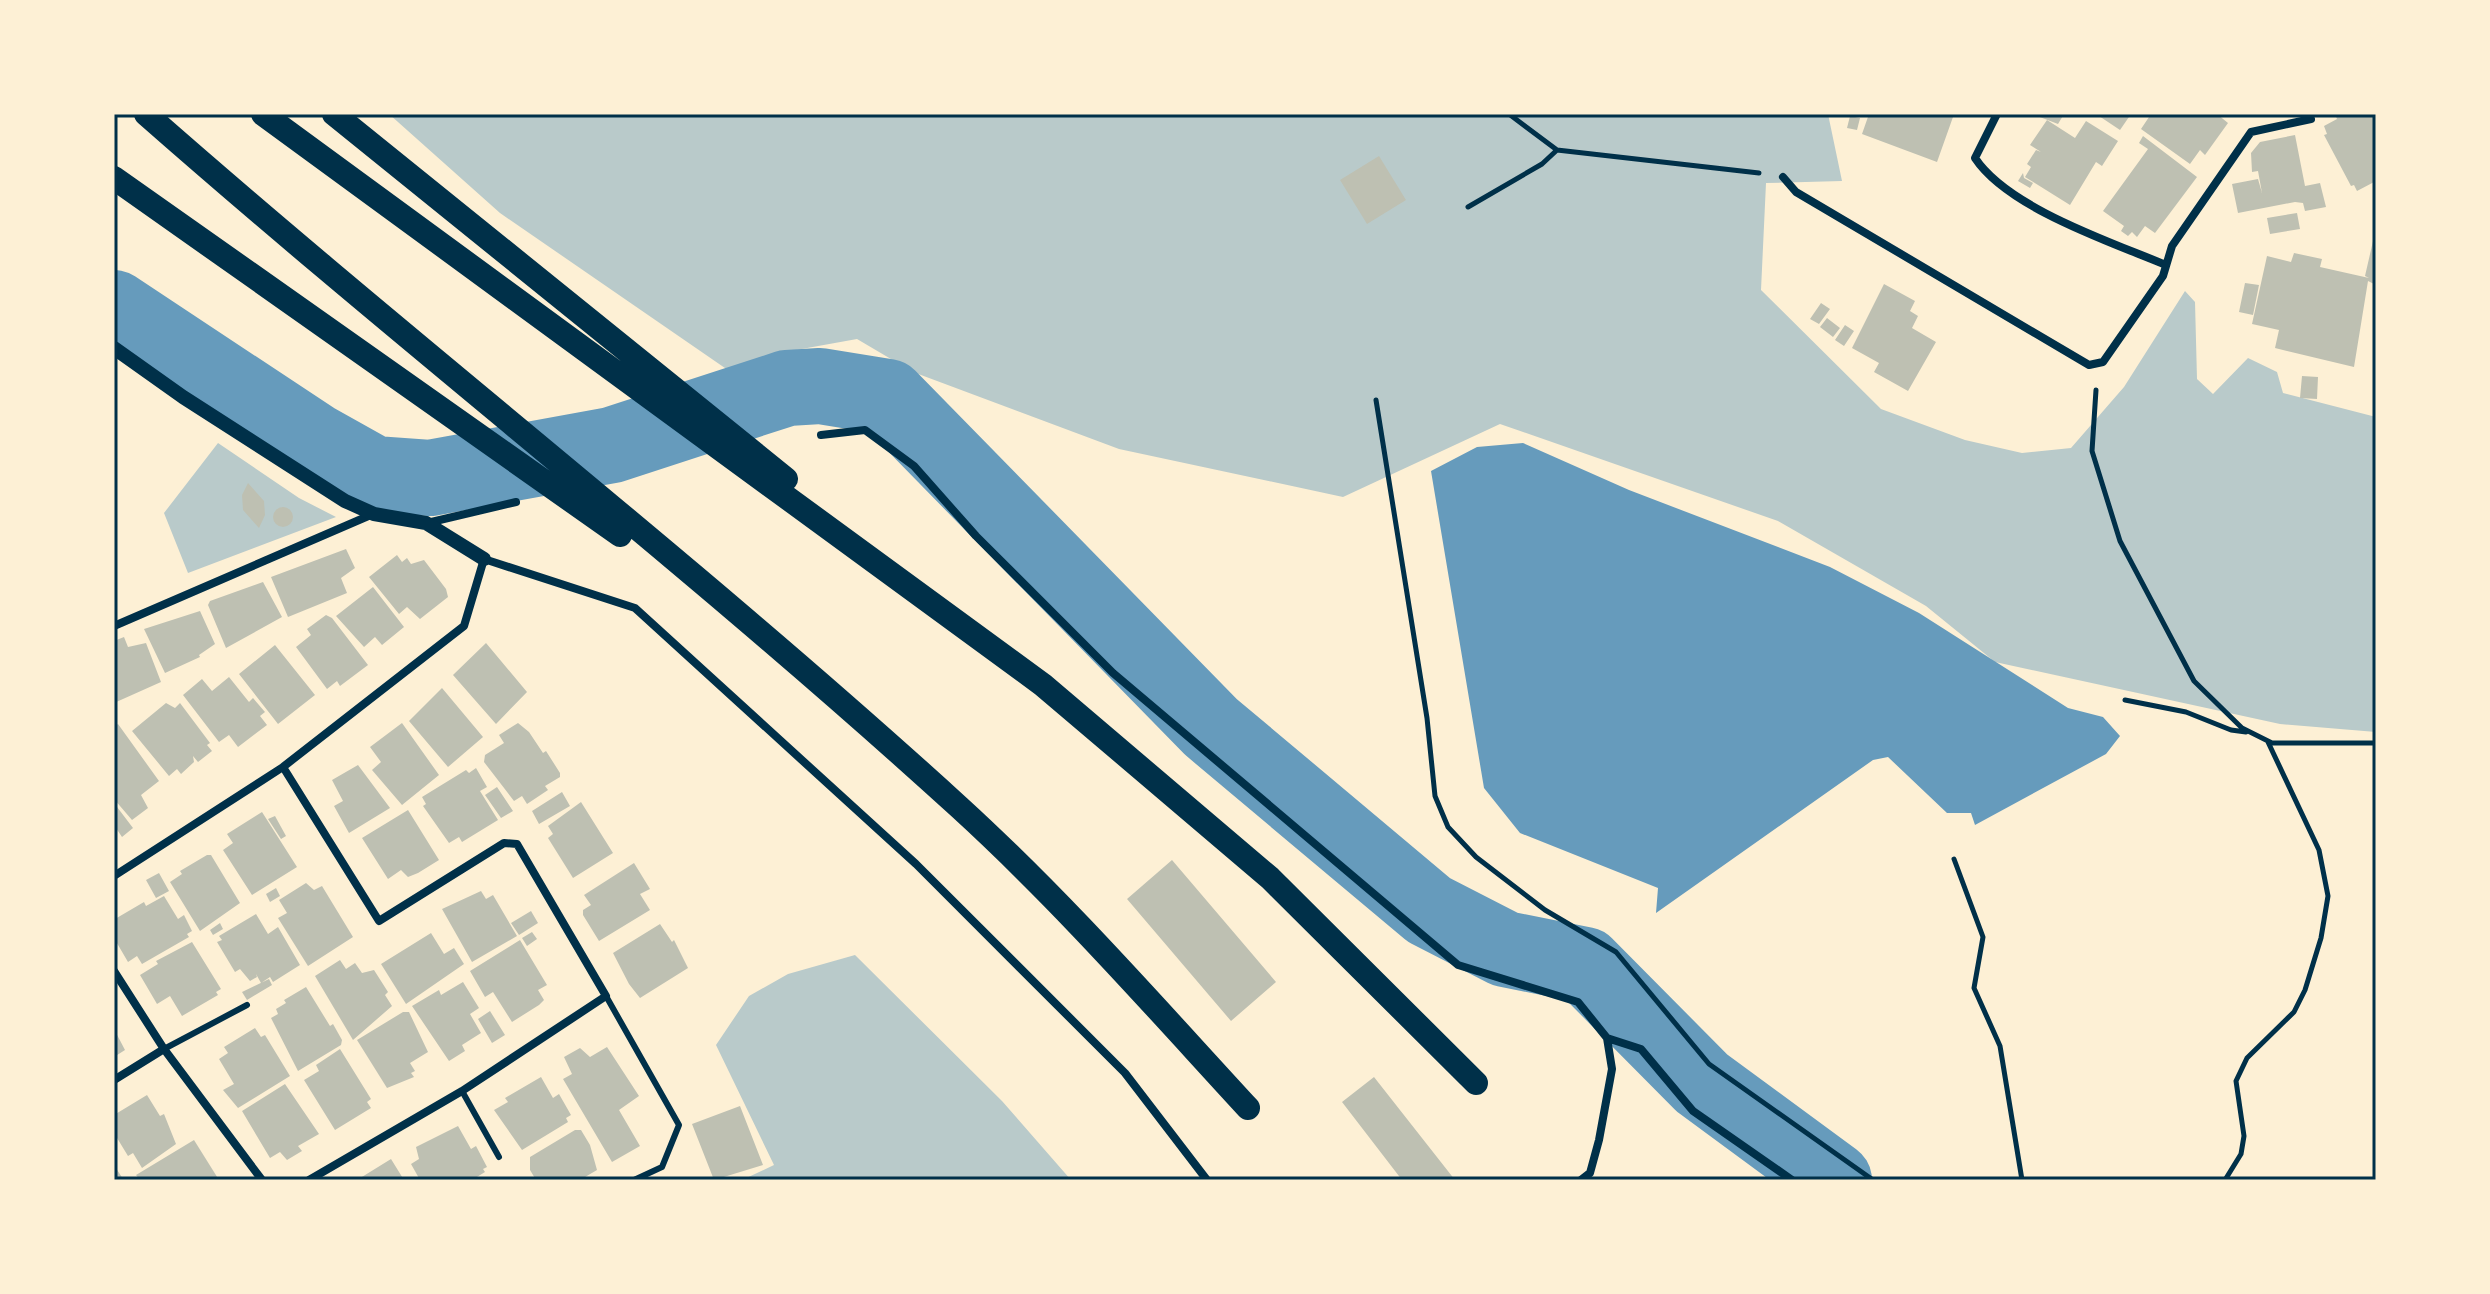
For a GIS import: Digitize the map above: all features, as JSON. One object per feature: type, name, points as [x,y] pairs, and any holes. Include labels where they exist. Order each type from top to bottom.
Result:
[{"type":"highway","points":[[146,114],[805,672],[961,809],[1102,950],[1248,1108]]},
{"type":"highway","points":[[263,114],[1043,685],[1270,878],[1476,1083]]},
{"type":"highway","points":[[334,114],[828,512],[939,609]]},
{"type":"highway","points":[[114,178],[526,465],[805,672]]},
{"type":"street","points":[[1997,114],[1975,158],[1987,176],[2062,221],[2166,265]]},
{"type":"street","points":[[1783,177],[1796,192],[2089,365],[2103,362],[2163,276],[2172,246],[2251,132],[2311,117]]},
{"type":"street","points":[[114,348],[183,397],[345,501],[374,514],[426,523],[484,559],[635,608],[916,864],[1125,1073],[1207,1180]]},
{"type":"street","points":[[821,435],[865,430],[914,466],[976,536],[1113,673],[1458,965],[1578,1002],[1607,1038],[1612,1069],[1609,1100],[1592,1176],[1581,1180]]},
{"type":"street","points":[[426,523],[516,502]]},
{"type":"street","points":[[114,626],[374,514]]},
{"type":"street","points":[[114,876],[283,767],[464,626],[484,559]]},
{"type":"street","points":[[283,767],[379,921],[504,843],[517,844],[606,996],[462,1091],[309,1180]]},
{"type":"street","points":[[114,971],[164,1049],[262,1180]]},
{"type":"street","points":[[1607,1038],[1641,1049],[1693,1111],[1792,1180]]},
{"type":"street","points":[[114,1080],[164,1049]]},
{"type":"lane","points":[[606,996],[679,1125],[662,1167],[634,1180]]},
{"type":"lane","points":[[164,1049],[247,1005]]},
{"type":"lane","points":[[462,1091],[499,1157]]},
{"type":"path","points":[[1509,114],[1557,150],[1783,177]]},
{"type":"path","points":[[1468,207],[1542,164],[1557,150]]},
{"type":"path","points":[[2103,362],[2093,400],[2092,451],[2120,541],[2194,681],[2251,733]]},
{"type":"path","points":[[1376,400],[1427,718],[1435,796],[1448,827],[1476,857],[1545,910],[1616,952],[1709,1064],[1873,1180]]},
{"type":"path","points":[[2125,700],[2186,712],[2268,741],[2376,743]]},
{"type":"path","points":[[2225,1180],[2241,1154],[2244,1136],[2236,1081],[2247,1058],[2294,1012],[2305,990],[2321,938],[2328,896],[2319,850],[2268,741]]},
{"type":"path","points":[[1954,859],[1983,937],[1974,988],[2000,1046],[2022,1180]]},
{"type":"shaded area","points":[[389,114],[1828,114],[1842,181],[1766,183],[1761,290],[1881,409],[1965,440],[2022,453],[2071,448],[2124,387],[2185,291],[2195,302],[2197,379],[2213,394],[2248,358],[2277,372],[2283,393],[2376,417],[2376,732],[2280,724],[1995,662],[1926,606],[1778,521],[1500,424],[1343,497],[1119,449],[913,372],[857,339],[796,350],[738,377],[500,213]]},
{"type":"shaded area","points":[[218,443],[299,498],[336,517],[188,573],[164,513]]},
{"type":"shaded area","points":[[855,955],[1002,1101],[1071,1180],[742,1180],[774,1165],[716,1045],[749,996],[788,974]]},
{"type":"water","points":[[1523,443],[1629,490],[1830,567],[1919,613],[2068,708],[2103,717],[2120,736],[2106,754],[1975,825],[1971,813],[1947,813],[1888,757],[1873,760],[1656,913],[1658,888],[1520,833],[1484,788],[1431,471],[1477,447]]},
{"type":"building","points":[[1869,114],[1943,114],[1953,117],[1937,162],[1862,134]]},
{"type":"building","points":[[2032,114],[2064,114],[2058,124]]},
{"type":"building","points":[[2096,114],[2131,114],[2120,130]]},
{"type":"building","points":[[2151,114],[2217,114],[2228,123],[2205,155],[2200,150],[2190,164],[2141,129]]},
{"type":"building","points":[[2335,114],[2376,114],[2376,181],[2357,191],[2354,185],[2351,186],[2324,135],[2327,134],[2324,126],[2337,119]]},
{"type":"building","points":[[1850,116],[1860,118],[1857,130],[1847,128]]},
{"type":"building","points":[[2047,120],[2075,138],[2086,121],[2118,141],[2102,166],[2096,162],[2070,205],[2025,177],[2031,167],[2027,164],[2036,150],[2041,152],[2030,145]]},
{"type":"building","points":[[2295,135],[2305,186],[2320,183],[2326,207],[2305,211],[2303,203],[2295,202],[2238,213],[2232,184],[2258,179],[2262,193],[2258,171],[2252,172],[2251,153],[2260,142]]},
{"type":"building","points":[[2143,136],[2197,177],[2155,233],[2145,226],[2137,237],[2132,232],[2128,236],[2121,231],[2124,226],[2103,211],[2148,149],[2139,143]]},
{"type":"building","points":[[1379,156],[1406,200],[1367,224],[1340,180]]},
{"type":"building","points":[[2023,173],[2024,178],[2033,183],[2030,188],[2018,181]]},
{"type":"building","points":[[2297,213],[2300,229],[2270,234],[2267,218]]},
{"type":"building","points":[[2376,228],[2376,285],[2368,281],[2354,367],[2275,348],[2279,330],[2252,324],[2267,256],[2291,262],[2294,253],[2322,259],[2320,267],[2369,278],[2365,276]]},
{"type":"building","points":[[2245,283],[2259,285],[2253,315],[2239,312]]},
{"type":"building","points":[[1884,284],[1915,301],[1910,311],[1918,316],[1912,328],[1936,342],[1908,391],[1874,372],[1879,363],[1852,348]]},
{"type":"building","points":[[1821,303],[1830,309],[1819,324],[1810,319]]},
{"type":"building","points":[[1827,318],[1840,328],[1833,337],[1820,327]]},
{"type":"building","points":[[1845,325],[1854,331],[1844,346],[1835,340]]},
{"type":"building","points":[[2302,376],[2318,377],[2317,399],[2300,398]]},
{"type":"building","points":[[248,483],[264,501],[265,515],[259,528],[243,510],[242,495]]},
{"type":"building","points":[[283,507],[290,510],[293,517],[290,524],[283,527],[276,524],[273,517],[276,510]]},
{"type":"building","points":[[346,549],[355,568],[341,578],[347,593],[288,617],[271,577]]},
{"type":"building","points":[[397,555],[402,562],[407,558],[411,564],[424,560],[446,589],[448,597],[420,619],[407,607],[399,614],[369,577]]},
{"type":"building","points":[[263,582],[282,617],[226,648],[208,605],[210,601]]},
{"type":"building","points":[[373,587],[404,627],[382,645],[375,637],[364,647],[336,616]]},
{"type":"building","points":[[200,611],[215,644],[200,657],[165,673],[144,629]]},
{"type":"building","points":[[326,615],[332,618],[368,665],[340,686],[337,681],[327,689],[296,647],[311,635],[307,629]]},
{"type":"building","points":[[124,637],[128,647],[146,643],[161,682],[114,703],[114,641]]},
{"type":"building","points":[[486,643],[527,692],[496,724],[453,675]]},
{"type":"building","points":[[275,645],[315,695],[278,724],[239,674]]},
{"type":"building","points":[[229,677],[249,702],[253,698],[265,712],[260,716],[267,725],[238,747],[229,735],[219,742],[183,695],[202,679],[212,691]]},
{"type":"building","points":[[442,688],[483,737],[448,767],[409,721]]},
{"type":"building","points":[[166,703],[175,708],[180,703],[210,743],[207,745],[212,751],[198,762],[193,756],[194,762],[181,774],[177,769],[169,776],[132,731]]},
{"type":"building","points":[[402,723],[439,775],[402,805],[372,770],[381,762],[370,747]]},
{"type":"building","points":[[518,723],[529,732],[543,753],[546,751],[560,773],[560,777],[545,786],[548,790],[527,804],[522,796],[514,801],[484,762],[485,755],[504,743],[499,735]]},
{"type":"building","points":[[118,724],[159,781],[141,795],[148,808],[132,820],[114,799],[114,727]]},
{"type":"building","points":[[358,765],[390,808],[349,833],[334,806],[343,801],[332,780]]},
{"type":"building","points":[[476,768],[487,787],[480,791],[498,820],[462,842],[459,837],[449,843],[423,806],[426,804],[422,797],[466,770],[469,773]]},
{"type":"building","points":[[497,787],[513,811],[501,818],[485,795]]},
{"type":"building","points":[[562,792],[570,806],[539,824],[532,811]]},
{"type":"building","points":[[581,802],[613,853],[573,878],[548,838],[553,834],[548,826]]},
{"type":"building","points":[[114,803],[133,828],[122,837],[114,825]]},
{"type":"building","points":[[408,810],[439,860],[408,877],[401,870],[388,879],[362,838]]},
{"type":"building","points":[[262,812],[297,867],[252,895],[223,850],[233,843],[227,834]]},
{"type":"building","points":[[275,816],[286,836],[281,839],[268,819]]},
{"type":"building","points":[[211,855],[240,903],[200,931],[170,882],[182,874],[180,871]]},
{"type":"building","points":[[1172,860],[1276,982],[1231,1021],[1127,899]]},
{"type":"building","points":[[634,863],[650,889],[640,894],[650,910],[599,941],[583,915],[583,910],[591,905],[584,895]]},
{"type":"building","points":[[159,873],[169,891],[156,898],[146,880]]},
{"type":"building","points":[[306,883],[314,890],[322,886],[353,937],[308,966],[278,918],[287,913],[279,900]]},
{"type":"building","points":[[276,888],[280,896],[270,902],[266,894]]},
{"type":"building","points":[[481,891],[486,899],[493,895],[517,936],[472,962],[442,909]]},
{"type":"building","points":[[164,896],[178,919],[184,915],[192,931],[187,934],[189,937],[142,964],[137,956],[128,962],[114,938],[115,919],[144,902],[146,906]]},
{"type":"building","points":[[531,911],[538,923],[519,935],[511,923]]},
{"type":"building","points":[[256,914],[268,934],[278,927],[300,965],[273,982],[270,977],[261,983],[256,974],[257,977],[250,981],[240,969],[235,972],[217,942],[222,940],[219,936]]},
{"type":"building","points":[[220,923],[223,929],[213,935],[210,930]]},
{"type":"building","points":[[660,924],[672,942],[674,940],[688,968],[640,998],[613,953]]},
{"type":"building","points":[[532,932],[537,939],[527,946],[522,938]]},
{"type":"building","points":[[431,933],[444,954],[454,948],[464,964],[406,1004],[381,964]]},
{"type":"building","points":[[520,940],[547,985],[538,990],[544,1000],[512,1022],[493,992],[485,997],[470,971]]},
{"type":"building","points":[[192,942],[221,989],[216,992],[218,995],[182,1016],[170,996],[157,1004],[140,975],[158,964],[156,961]]},
{"type":"building","points":[[340,960],[346,969],[355,963],[362,973],[374,970],[388,992],[385,995],[392,1006],[353,1040],[315,976]]},
{"type":"building","points":[[269,979],[272,985],[247,1000],[242,992]]},
{"type":"building","points":[[463,982],[479,1008],[470,1014],[481,1033],[462,1045],[465,1051],[449,1061],[412,1006],[439,990],[441,995]]},
{"type":"building","points":[[306,987],[342,1040],[341,1045],[298,1071],[271,1018],[278,1014],[276,1009],[286,1003],[284,1000]]},
{"type":"building","points":[[490,1011],[505,1035],[492,1043],[478,1019]]},
{"type":"building","points":[[403,1012],[409,1012],[428,1052],[410,1063],[415,1071],[411,1073],[414,1077],[387,1088],[357,1040]]},
{"type":"building","points":[[255,1028],[261,1037],[265,1035],[290,1076],[238,1108],[223,1090],[234,1084],[219,1059],[228,1053],[224,1047]]},
{"type":"building","points":[[114,1029],[125,1050],[114,1057]]},
{"type":"building","points":[[607,1047],[639,1096],[619,1110],[640,1146],[612,1162],[563,1079],[572,1074],[564,1057],[580,1048],[590,1057]]},
{"type":"building","points":[[340,1049],[371,1099],[367,1102],[371,1108],[335,1130],[304,1080],[319,1071],[316,1065]]},
{"type":"building","points":[[541,1077],[553,1098],[559,1094],[571,1115],[566,1118],[568,1122],[522,1150],[494,1110],[508,1102],[505,1098]]},
{"type":"building","points":[[1374,1077],[1455,1180],[1402,1180],[1342,1102]]},
{"type":"building","points":[[285,1084],[319,1134],[298,1146],[302,1151],[287,1160],[280,1152],[270,1158],[242,1111]]},
{"type":"building","points":[[147,1095],[160,1116],[164,1114],[176,1144],[142,1168],[133,1153],[128,1156],[114,1133],[114,1115]]},
{"type":"building","points":[[740,1106],[763,1165],[714,1180],[692,1124]]},
{"type":"building","points":[[458,1126],[471,1149],[476,1146],[487,1167],[483,1169],[485,1172],[472,1180],[420,1180],[411,1164],[419,1159],[416,1147]]},
{"type":"building","points":[[575,1130],[581,1130],[590,1145],[597,1170],[580,1180],[536,1180],[530,1170],[530,1157]]},
{"type":"building","points":[[194,1140],[219,1180],[140,1180],[136,1175]]},
{"type":"building","points":[[391,1159],[404,1180],[357,1180]]},
{"type":"building","points":[[114,1165],[123,1179],[114,1180]]},
{"type":"waterway","points":[[114,308],[315,441],[374,474],[430,478],[612,445],[787,388],[820,386],[888,397],[1211,727],[1429,910],[1505,949],[1585,965],[1702,1083],[1834,1180]]}]
